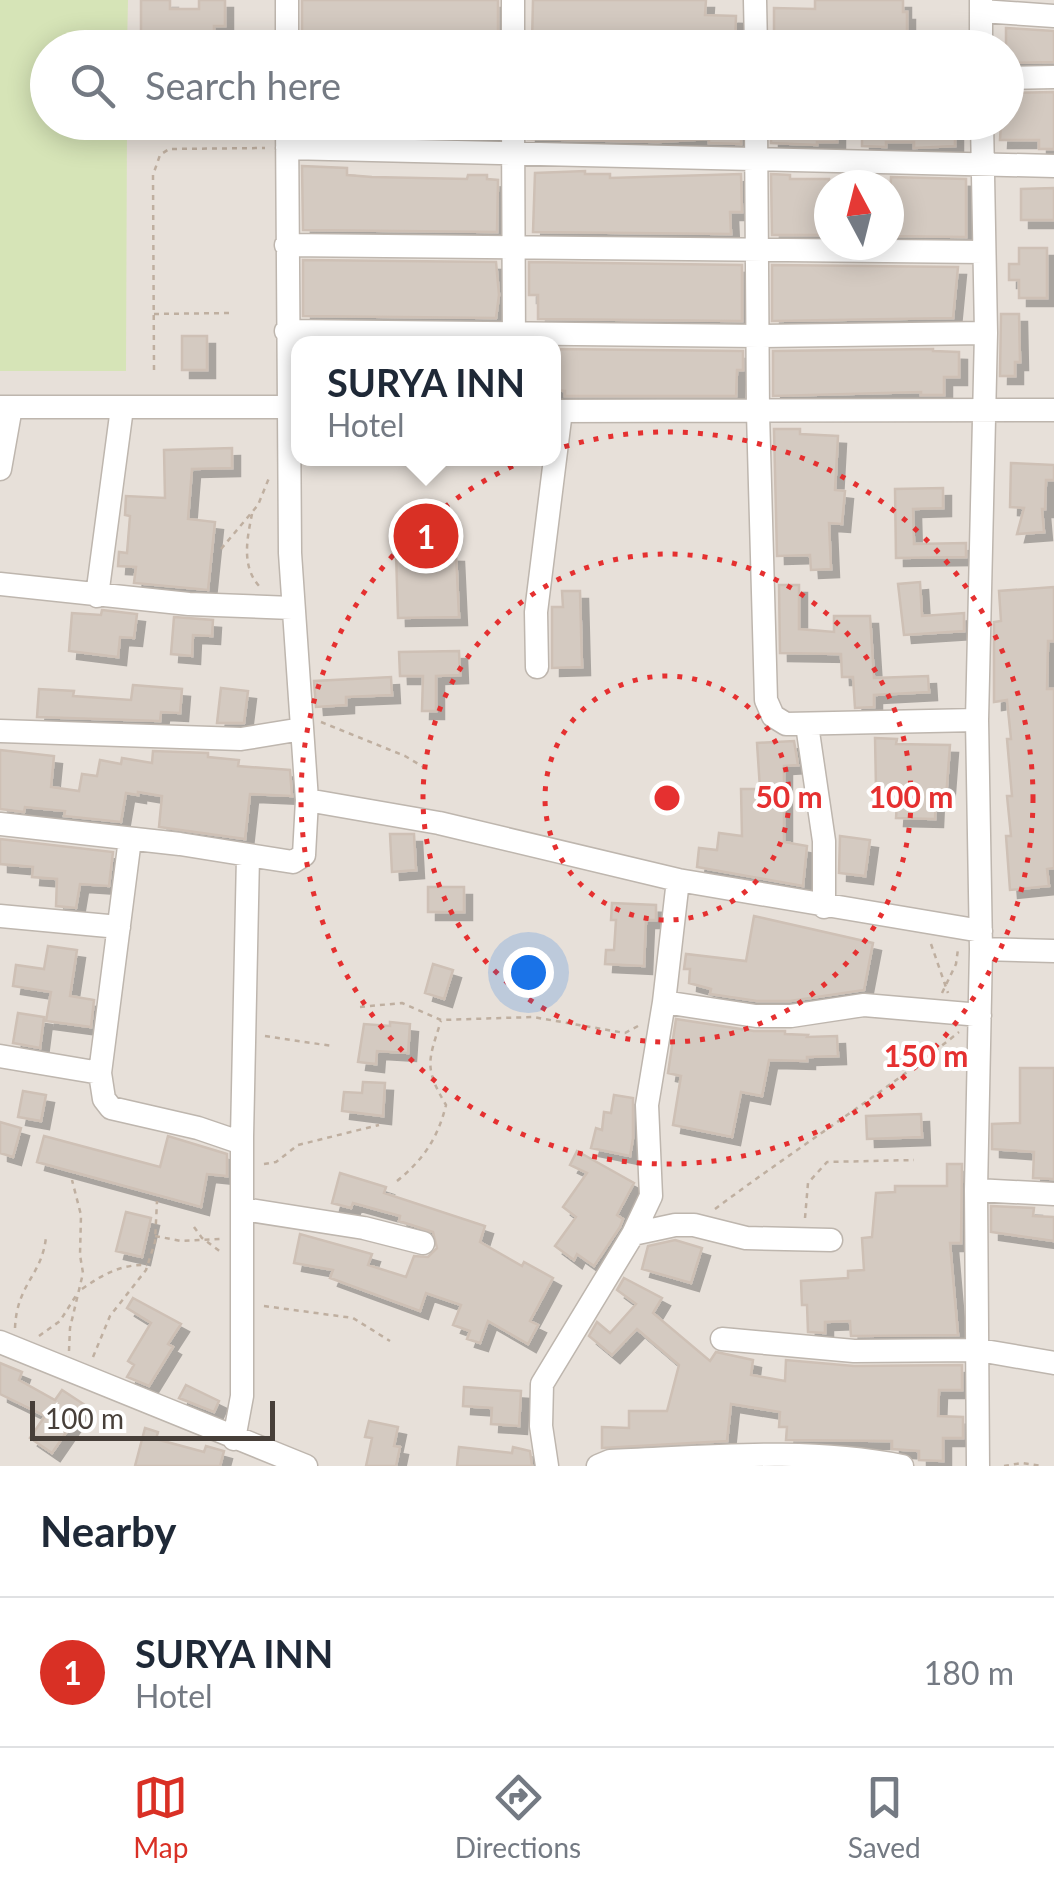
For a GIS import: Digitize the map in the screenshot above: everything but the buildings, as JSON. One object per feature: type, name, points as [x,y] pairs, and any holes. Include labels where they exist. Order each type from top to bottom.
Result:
[{"type":"street","points":[[287,0],[287,30]]},
{"type":"street","points":[[513,0],[513,30]]},
{"type":"street","points":[[755,0],[756,30]]},
{"type":"street","points":[[981,5],[1054,16]]},
{"type":"street","points":[[1024,78],[1054,78]]},
{"type":"street","points":[[286,140],[286,331],[291,378]]},
{"type":"street","points":[[512,140],[514,336]]},
{"type":"street","points":[[756,140],[764,692],[773,716],[780,723],[807,725],[976,720]]},
{"type":"street","points":[[978,1466],[971,1015],[986,333],[982,140]]},
{"type":"street","points":[[286,148],[1054,166]]},
{"type":"street","points":[[286,245],[984,252]]},
{"type":"street","points":[[286,331],[428,336]]},
{"type":"street","points":[[561,338],[986,333]]},
{"type":"street","points":[[0,468],[6,407],[291,407]]},
{"type":"street","points":[[97,596],[122,408]]},
{"type":"street","points":[[561,411],[1054,410]]},
{"type":"street","points":[[0,824],[293,862],[302,859],[306,800],[301,722],[286,608],[292,466]]},
{"type":"street","points":[[537,667],[536,612],[551,466]]},
{"type":"street","points":[[0,584],[97,596],[286,608]]},
{"type":"street","points":[[0,731],[241,739],[301,722]]},
{"type":"street","points":[[807,725],[824,842],[824,907]]},
{"type":"street","points":[[306,800],[439,823],[678,880],[926,923],[1054,951]]},
{"type":"street","points":[[130,838],[100,1073],[104,1100],[110,1108],[198,1128],[242,1143]]},
{"type":"street","points":[[234,1439],[242,1396],[244,1313],[242,1143],[248,856]]},
{"type":"street","points":[[547,1466],[540,1426],[542,1384],[633,1234],[648,1202],[646,1104],[663,1008],[678,880]]},
{"type":"street","points":[[0,916],[119,927]]},
{"type":"street","points":[[663,1008],[772,1017],[864,1005],[971,1015]]},
{"type":"street","points":[[0,1056],[100,1073]]},
{"type":"street","points":[[976,1190],[1054,1194]]},
{"type":"street","points":[[648,1202],[684,1225],[746,1238],[830,1240]]},
{"type":"street","points":[[243,1213],[364,1228],[423,1243]]},
{"type":"street","points":[[633,1234],[684,1225]]},
{"type":"street","points":[[722,1339],[854,1351],[979,1350],[1054,1362]]},
{"type":"street","points":[[12,1346],[306,1466]]},
{"type":"street","points":[[598,1466],[610,1461],[798,1453],[902,1466]]},
{"type":"path","points":[[154,370],[152,175],[160,155],[169,149],[286,148]]},
{"type":"path","points":[[153,314],[232,312]]},
{"type":"path","points":[[269,477],[252,513],[246,546],[251,578],[286,608]]},
{"type":"path","points":[[221,549],[252,513]]},
{"type":"path","points":[[301,722],[405,756],[425,768]]},
{"type":"path","points":[[684,1225],[909,1072],[971,1015],[944,988],[926,923]]},
{"type":"path","points":[[932,1010],[974,936]]},
{"type":"path","points":[[360,1007],[402,1003],[441,1020],[533,1017],[625,1033],[663,1008]]},
{"type":"path","points":[[397,1181],[418,1165],[440,1131],[446,1106],[430,1078],[430,1054],[441,1020]]},
{"type":"path","points":[[244,1022],[257,1034],[332,1046]]},
{"type":"path","points":[[242,1168],[276,1162],[298,1146],[379,1125]]},
{"type":"path","points":[[805,1240],[808,1183],[827,1162],[914,1160]]},
{"type":"path","points":[[72,1180],[81,1214],[83,1273],[70,1328],[77,1373]]},
{"type":"path","points":[[77,1373],[110,1316],[147,1265],[155,1236],[157,1201]]},
{"type":"path","points":[[155,1236],[220,1240],[243,1213]]},
{"type":"path","points":[[194,1227],[244,1272]]},
{"type":"path","points":[[12,1346],[16,1306],[26,1282],[44,1256],[46,1238]]},
{"type":"path","points":[[12,1346],[60,1320],[79,1291],[98,1277],[128,1264],[147,1265]]},
{"type":"path","points":[[244,1313],[261,1306],[353,1318],[390,1342]]},
{"type":"path","points":[[1004,1466],[1043,1466]]},
{"type":"shaded area","points":[[0,0],[1054,0],[1054,1466],[0,1466]]},
{"type":"green space","points":[[0,0],[128,0],[127,30],[30,30],[30,140],[127,140],[126,371],[0,371]]},
{"type":"place","name":"SURYA INN","points":[[426,536]]}]
